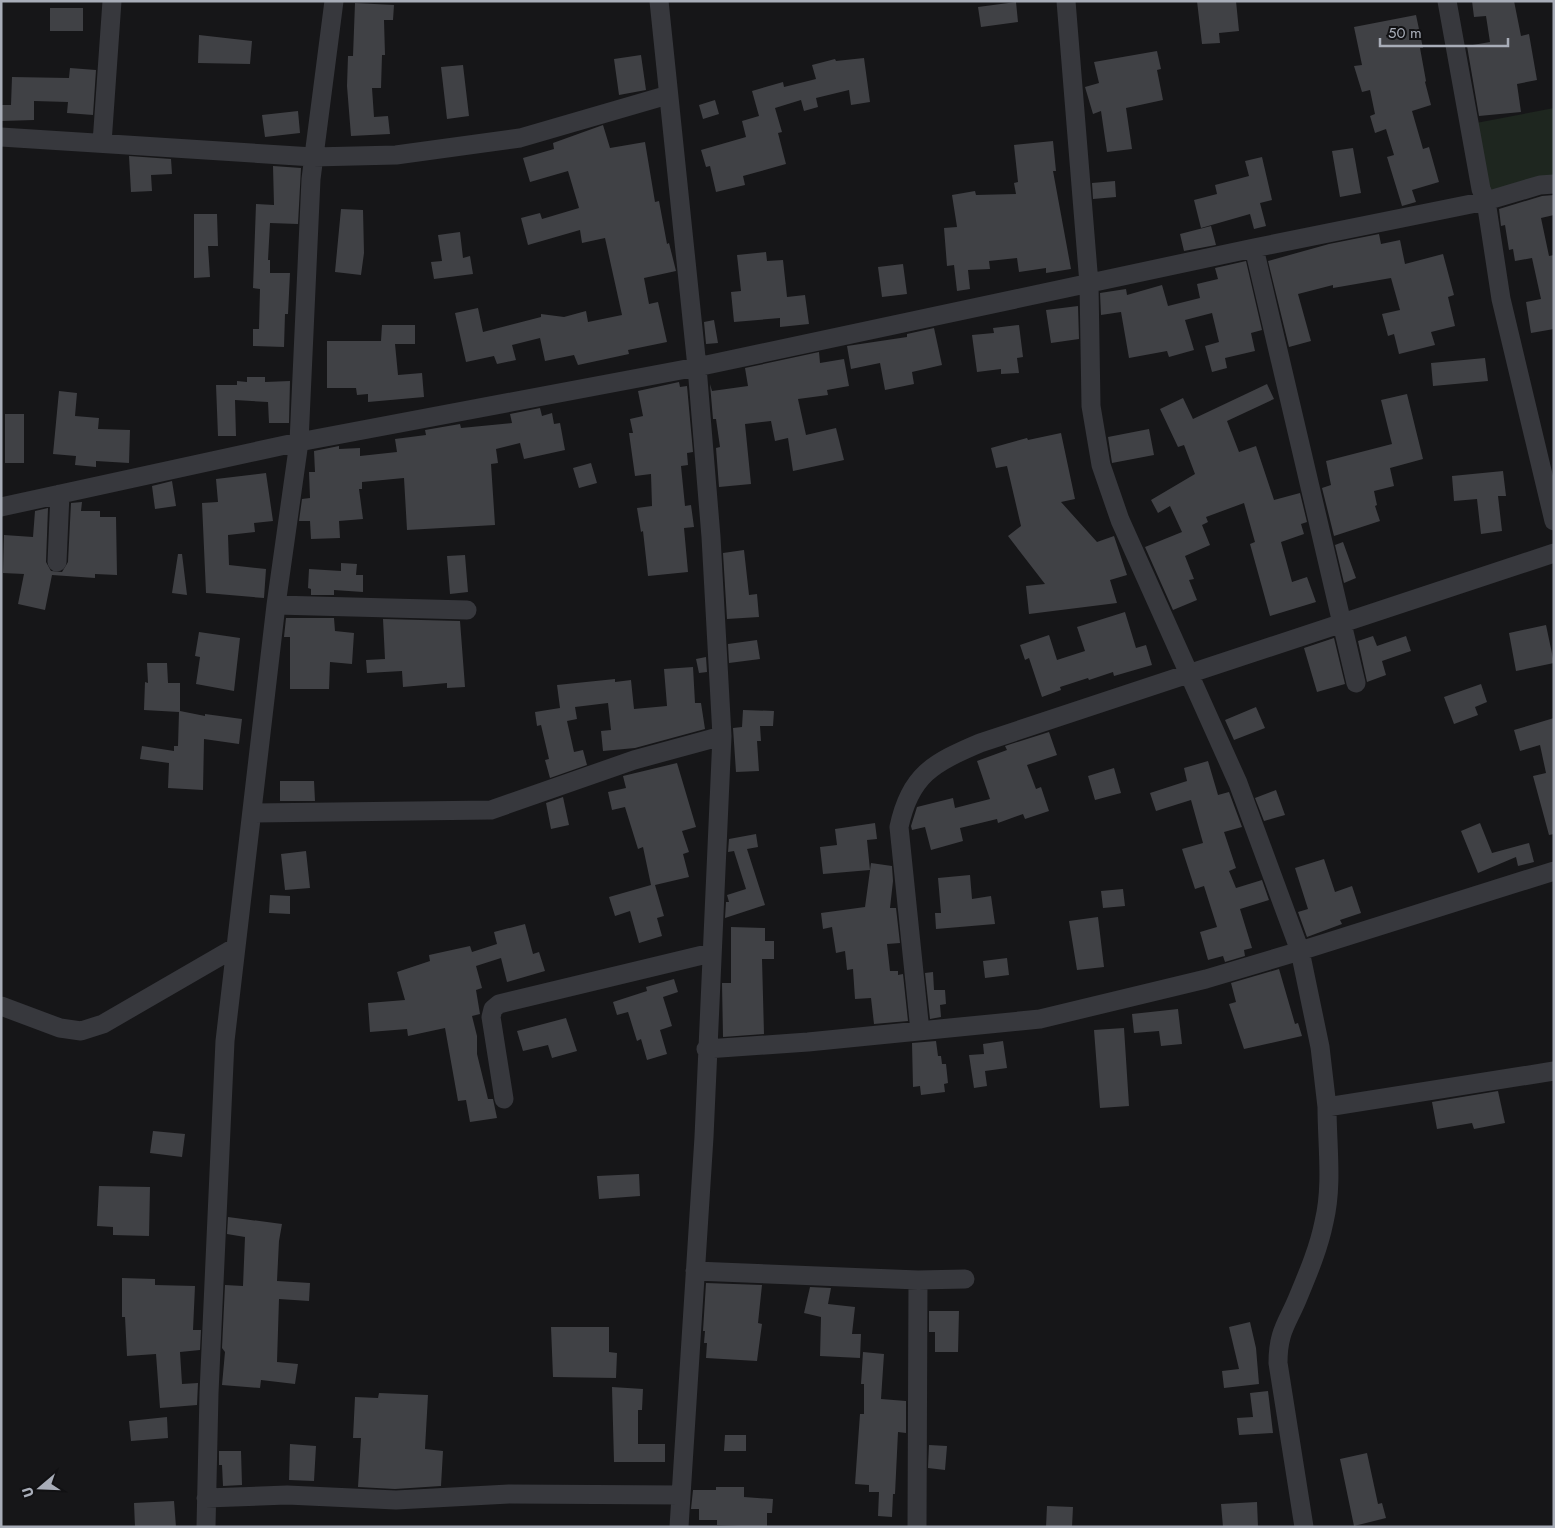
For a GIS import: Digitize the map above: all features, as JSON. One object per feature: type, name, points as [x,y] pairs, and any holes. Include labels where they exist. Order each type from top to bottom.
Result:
[{"type":"street","points":[[102,143],[112,1]]},
{"type":"street","points":[[206,1527],[225,1041],[276,605],[299,442],[313,157],[334,1]]},
{"type":"street","points":[[659,1],[697,367],[711,537],[722,736],[706,1049],[704,1137],[679,1527]]},
{"type":"street","points":[[1066,1],[1089,284],[1091,406],[1101,465],[1122,526],[1238,783],[1300,951],[1320,1048],[1327,1107],[1328,1182],[1325,1220],[1295,1305],[1279,1337],[1278,1363],[1304,1527]]},
{"type":"street","points":[[1447,1],[1481,189],[1486,201],[1501,298],[1554,521]]},
{"type":"street","points":[[1,137],[313,157],[396,155],[520,138],[668,95]]},
{"type":"street","points":[[1,507],[299,442],[697,367],[1254,248],[1486,201],[1540,185],[1554,184]]},
{"type":"street","points":[[1254,248],[1356,683]]},
{"type":"street","points":[[57,562],[60,494]]},
{"type":"street","points":[[920,1031],[898,827],[904,802],[918,780],[932,767],[980,743],[1342,625],[1554,553]]},
{"type":"street","points":[[276,605],[467,610]]},
{"type":"street","points":[[252,812],[491,810],[634,760],[722,736]]},
{"type":"street","points":[[706,1049],[808,1042],[1040,1019],[1206,979],[1554,870]]},
{"type":"street","points":[[1,1006],[60,1028],[81,1031],[103,1024],[236,947]]},
{"type":"street","points":[[504,1099],[491,1017],[493,1009],[499,1004],[711,952]]},
{"type":"street","points":[[1327,1107],[1554,1071]]},
{"type":"street","points":[[695,1271],[918,1280],[965,1279]]},
{"type":"street","points":[[918,1280],[918,1527]]},
{"type":"street","points":[[206,1498],[287,1496],[396,1500],[509,1494],[681,1495]]},
{"type":"shaded area","points":[[1554,108],[1554,181],[1491,195],[1476,123]]},
{"type":"building","points":[[1197,1],[1236,1],[1239,31],[1219,33],[1220,43],[1202,44]]},
{"type":"building","points":[[1472,1],[1514,1],[1521,36],[1529,34],[1537,80],[1517,84],[1521,112],[1479,116],[1467,46],[1490,42],[1486,16],[1474,17]]},
{"type":"building","points":[[1016,2],[1018,22],[981,27],[978,7]]},
{"type":"building","points":[[355,3],[394,5],[393,20],[384,20],[385,55],[382,55],[381,88],[372,88],[374,117],[388,116],[390,134],[351,136],[347,86],[348,56],[353,56]]},
{"type":"building","points":[[50,8],[83,8],[83,31],[50,31]]},
{"type":"building","points":[[1416,15],[1423,48],[1420,48],[1425,82],[1431,105],[1412,111],[1423,149],[1429,147],[1439,182],[1412,190],[1416,202],[1402,206],[1387,157],[1394,155],[1386,129],[1375,133],[1370,116],[1375,114],[1370,90],[1362,92],[1354,66],[1362,65],[1354,27]]},
{"type":"building","points":[[199,35],[252,41],[250,64],[198,63]]},
{"type":"building","points":[[1157,51],[1161,69],[1157,70],[1163,100],[1126,108],[1132,149],[1107,152],[1101,111],[1093,114],[1085,87],[1099,83],[1094,62]]},
{"type":"building","points":[[641,55],[646,90],[619,95],[614,59]]},
{"type":"building","points":[[864,58],[870,102],[851,105],[849,90],[816,98],[818,107],[804,111],[801,100],[775,108],[782,132],[778,133],[786,164],[743,176],[745,185],[716,192],[710,166],[706,167],[701,150],[746,137],[742,121],[759,116],[752,91],[783,82],[784,87],[816,79],[812,65],[835,59],[836,61]]},
{"type":"building","points":[[463,65],[469,116],[447,119],[441,67]]},
{"type":"building","points":[[70,68],[96,70],[93,115],[67,113],[68,102],[34,101],[34,120],[1,121],[1,105],[11,105],[12,77],[69,78]]},
{"type":"building","points":[[715,100],[719,114],[703,119],[699,105]]},
{"type":"building","points":[[298,111],[300,133],[265,137],[262,115]]},
{"type":"building","points":[[603,125],[610,148],[645,142],[655,202],[659,201],[667,244],[669,243],[676,271],[644,278],[649,304],[658,302],[667,342],[628,350],[629,354],[578,365],[574,355],[545,361],[540,338],[512,345],[516,360],[497,364],[494,356],[466,362],[455,313],[478,308],[483,332],[541,317],[541,314],[564,317],[586,311],[588,322],[622,315],[605,238],[582,243],[580,230],[528,245],[521,218],[540,213],[542,219],[579,208],[568,171],[530,182],[523,158],[554,149],[553,143]]},
{"type":"building","points":[[1053,141],[1056,171],[1053,171],[1071,269],[1046,273],[1046,268],[1019,272],[1017,258],[989,261],[990,269],[968,270],[970,289],[957,291],[954,265],[947,266],[944,228],[957,227],[952,195],[975,191],[976,195],[1016,194],[1014,183],[1018,182],[1014,145]]},
{"type":"building","points":[[1353,148],[1361,193],[1340,197],[1332,151]]},
{"type":"building","points":[[129,156],[171,159],[172,174],[151,175],[152,191],[131,192]]},
{"type":"building","points":[[1262,157],[1272,200],[1260,203],[1266,226],[1254,229],[1250,214],[1201,228],[1194,200],[1217,194],[1215,185],[1249,176],[1245,161]]},
{"type":"building","points":[[273,166],[301,168],[298,224],[270,223],[268,260],[270,260],[270,273],[290,273],[288,314],[285,314],[284,347],[253,346],[253,329],[259,329],[260,289],[253,288],[256,204],[274,205]]},
{"type":"building","points":[[1115,181],[1116,197],[1093,199],[1092,183]]},
{"type":"building","points":[[1554,195],[1554,215],[1541,218],[1549,256],[1554,255],[1554,329],[1531,333],[1526,302],[1541,299],[1532,258],[1515,261],[1513,249],[1509,250],[1505,225],[1501,226],[1499,209],[1542,196]]},
{"type":"building","points":[[341,209],[363,210],[364,253],[361,275],[335,272]]},
{"type":"building","points":[[194,214],[217,214],[218,246],[208,246],[210,277],[194,278]]},
{"type":"building","points":[[1211,226],[1216,245],[1184,251],[1180,234]]},
{"type":"building","points":[[460,232],[463,258],[470,256],[473,274],[434,279],[431,262],[442,261],[438,235]]},
{"type":"building","points":[[1379,234],[1381,244],[1400,240],[1405,264],[1443,254],[1454,295],[1448,297],[1455,326],[1431,332],[1435,345],[1399,354],[1394,334],[1388,336],[1382,314],[1400,310],[1391,278],[1333,288],[1333,285],[1298,294],[1311,341],[1289,347],[1268,261],[1329,244]]},
{"type":"building","points":[[766,252],[767,261],[783,260],[787,297],[805,295],[809,324],[780,327],[780,318],[734,322],[731,292],[741,291],[737,255]]},
{"type":"building","points":[[1246,261],[1262,330],[1251,333],[1255,351],[1225,358],[1227,368],[1212,372],[1205,346],[1219,342],[1212,313],[1185,320],[1194,350],[1169,357],[1167,351],[1129,358],[1121,312],[1101,315],[1100,293],[1126,289],[1127,295],[1162,285],[1168,306],[1200,298],[1197,284],[1218,279],[1215,268]]},
{"type":"building","points":[[903,264],[907,294],[882,297],[878,267]]},
{"type":"building","points":[[1078,306],[1079,339],[1051,343],[1046,310]]},
{"type":"building","points":[[714,320],[718,343],[706,344],[704,322]]},
{"type":"building","points":[[382,325],[415,325],[415,344],[395,344],[398,375],[422,373],[424,397],[368,402],[368,394],[357,395],[356,388],[327,388],[327,341],[381,341]]},
{"type":"building","points":[[1019,325],[1023,357],[1017,358],[1019,373],[1001,374],[1001,369],[977,372],[972,335],[994,333],[993,328]]},
{"type":"building","points":[[934,328],[942,365],[912,372],[914,384],[885,390],[880,363],[851,369],[847,346],[907,337],[907,334]]},
{"type":"building","points":[[819,352],[820,363],[844,359],[849,386],[827,390],[828,395],[798,399],[806,435],[836,428],[844,460],[793,471],[788,438],[775,441],[771,421],[745,424],[751,484],[719,487],[716,448],[720,447],[716,419],[713,419],[710,384],[712,391],[748,386],[745,368]]},
{"type":"building","points":[[1485,358],[1488,381],[1433,386],[1431,363]]},
{"type":"building","points":[[247,377],[265,377],[265,382],[290,381],[289,423],[269,423],[268,402],[235,400],[236,436],[218,436],[216,385],[237,385],[237,381],[247,382]]},
{"type":"building","points":[[679,382],[680,387],[687,386],[693,452],[687,453],[688,465],[681,466],[685,506],[691,505],[694,527],[684,528],[688,572],[648,576],[643,531],[641,532],[637,508],[652,506],[651,474],[635,476],[629,433],[633,433],[630,419],[643,416],[638,391]]},
{"type":"building","points":[[1267,384],[1274,399],[1227,421],[1239,452],[1256,446],[1274,500],[1300,493],[1307,522],[1301,524],[1304,534],[1281,542],[1292,582],[1307,577],[1316,602],[1270,616],[1250,544],[1255,542],[1244,503],[1206,517],[1208,522],[1202,525],[1210,545],[1185,556],[1194,579],[1189,580],[1197,600],[1173,610],[1145,547],[1182,532],[1170,506],[1158,513],[1151,500],[1195,474],[1184,445],[1178,447],[1160,409],[1183,398],[1193,419]]},
{"type":"building","points":[[59,391],[77,393],[75,416],[99,418],[98,429],[130,430],[129,463],[96,461],[96,467],[75,465],[76,456],[53,454]]},
{"type":"building","points":[[1407,394],[1423,459],[1390,468],[1394,486],[1374,491],[1377,505],[1375,506],[1380,521],[1334,536],[1322,488],[1331,485],[1326,461],[1392,444],[1381,400]]},
{"type":"building","points":[[540,408],[542,416],[552,413],[554,424],[560,423],[565,450],[524,459],[520,443],[496,449],[498,463],[491,464],[495,525],[407,530],[404,478],[362,482],[362,489],[359,489],[363,519],[339,521],[340,538],[311,539],[310,521],[299,521],[302,499],[310,498],[309,472],[315,472],[314,451],[339,446],[339,449],[360,448],[360,456],[397,452],[395,439],[426,435],[425,430],[460,424],[461,428],[512,423],[510,414]]},
{"type":"building","points":[[5,414],[24,414],[24,463],[5,463]]},
{"type":"building","points":[[1149,429],[1154,455],[1112,463],[1108,437]]},
{"type":"building","points":[[1061,433],[1075,499],[1061,502],[1097,542],[1114,536],[1127,575],[1110,580],[1117,603],[1029,614],[1026,586],[1045,584],[1008,536],[1021,526],[1007,466],[996,468],[991,448],[1027,438],[1028,440]]},
{"type":"building","points":[[591,463],[597,483],[579,488],[573,468]]},
{"type":"building","points":[[1503,471],[1506,496],[1498,496],[1502,531],[1481,534],[1477,499],[1454,501],[1452,476]]},
{"type":"building","points":[[266,473],[273,521],[254,523],[255,532],[228,535],[229,565],[266,569],[264,598],[206,593],[202,503],[218,502],[216,479]]},
{"type":"building","points":[[172,481],[176,506],[155,509],[152,486]]},
{"type":"building","points":[[82,502],[81,511],[100,511],[100,517],[116,517],[117,575],[95,574],[95,578],[52,575],[45,610],[18,604],[24,574],[3,573],[4,535],[33,537],[35,511],[48,508],[46,562],[51,571],[62,572],[68,562],[71,503]]},
{"type":"building","points":[[1343,542],[1356,578],[1344,583],[1335,545]]},
{"type":"building","points":[[744,550],[749,595],[757,594],[759,617],[727,619],[723,553]]},
{"type":"building","points":[[178,554],[182,554],[187,595],[172,593]]},
{"type":"building","points":[[465,555],[468,592],[450,594],[447,556]]},
{"type":"building","points":[[341,563],[357,564],[356,575],[363,575],[363,592],[334,590],[334,595],[311,595],[311,589],[308,588],[309,569],[341,571]]},
{"type":"building","points":[[1125,612],[1136,648],[1146,645],[1152,665],[1114,676],[1113,672],[1089,680],[1088,678],[1060,687],[1061,690],[1042,697],[1029,658],[1025,660],[1020,645],[1049,635],[1057,660],[1085,651],[1077,627]]},
{"type":"building","points":[[286,618],[334,618],[335,631],[354,633],[352,664],[330,662],[329,689],[290,689],[290,637],[284,637]]},
{"type":"building","points":[[383,619],[460,621],[465,687],[447,688],[447,683],[403,687],[402,671],[367,673],[366,660],[385,659]]},
{"type":"building","points":[[1546,625],[1554,663],[1516,671],[1509,633]]},
{"type":"building","points":[[199,632],[240,638],[234,691],[196,684],[200,657],[195,656]]},
{"type":"building","points":[[1373,636],[1377,646],[1406,636],[1411,651],[1382,661],[1386,675],[1367,682],[1358,641]]},
{"type":"building","points":[[1334,638],[1345,684],[1317,692],[1304,648]]},
{"type":"building","points":[[757,640],[760,659],[729,663],[728,644]]},
{"type":"building","points":[[706,657],[707,672],[699,673],[696,659]]},
{"type":"building","points":[[147,663],[167,663],[168,683],[180,683],[180,711],[205,716],[205,714],[242,719],[239,744],[204,739],[203,790],[168,788],[169,763],[140,759],[142,746],[174,751],[174,746],[178,746],[179,712],[144,710],[145,682],[148,683]]},
{"type":"building","points":[[693,667],[695,703],[701,703],[705,729],[635,748],[603,751],[601,731],[611,730],[608,703],[575,707],[577,719],[567,721],[574,752],[583,750],[587,765],[550,778],[545,760],[549,759],[541,725],[537,726],[535,712],[560,708],[557,685],[615,679],[615,682],[631,680],[634,709],[667,706],[664,669]]},
{"type":"building","points":[[1481,684],[1487,702],[1475,707],[1478,715],[1454,724],[1444,697]]},
{"type":"building","points":[[1256,707],[1265,728],[1234,740],[1225,720]]},
{"type":"building","points":[[743,710],[774,711],[773,726],[760,726],[761,741],[757,741],[759,771],[736,772],[733,728],[742,727]]},
{"type":"building","points":[[1554,718],[1554,834],[1549,835],[1533,776],[1546,773],[1540,745],[1520,751],[1514,730]]},
{"type":"building","points":[[1049,732],[1057,755],[1027,765],[1036,789],[1041,787],[1049,811],[1025,819],[1023,814],[998,823],[997,819],[960,828],[963,841],[931,850],[925,827],[912,830],[911,826],[917,807],[953,798],[955,808],[990,799],[977,761],[1007,750],[1005,746]]},
{"type":"building","points":[[1208,761],[1218,795],[1229,792],[1242,827],[1224,832],[1236,868],[1229,871],[1236,888],[1262,880],[1269,900],[1240,909],[1252,948],[1244,950],[1245,956],[1225,962],[1223,956],[1208,960],[1200,932],[1217,927],[1204,886],[1195,889],[1182,849],[1203,843],[1191,800],[1156,811],[1150,793],[1187,781],[1184,768]]},
{"type":"building","points":[[677,763],[696,827],[682,831],[689,852],[683,854],[689,877],[655,885],[664,916],[657,918],[662,936],[639,943],[630,911],[615,916],[609,897],[651,885],[643,847],[638,849],[625,807],[612,810],[608,792],[626,788],[623,776]]},
{"type":"building","points":[[1114,768],[1121,793],[1095,800],[1088,776]]},
{"type":"building","points":[[280,781],[314,781],[315,801],[280,801]]},
{"type":"building","points":[[1276,790],[1285,815],[1264,821],[1255,798]]},
{"type":"building","points":[[563,797],[569,825],[551,829],[546,803]]},
{"type":"building","points":[[875,823],[877,839],[867,840],[870,870],[823,874],[820,847],[837,845],[835,829]]},
{"type":"building","points":[[1480,823],[1492,853],[1529,843],[1534,862],[1518,866],[1516,857],[1478,873],[1461,831]]},
{"type":"building","points":[[756,834],[758,847],[747,849],[765,905],[725,918],[726,902],[729,902],[727,895],[746,889],[734,851],[728,852],[729,839]]},
{"type":"building","points":[[306,851],[310,888],[285,890],[281,854]]},
{"type":"building","points":[[1324,859],[1335,892],[1352,886],[1361,913],[1340,920],[1342,924],[1307,937],[1298,912],[1308,909],[1295,868]]},
{"type":"building","points":[[871,863],[892,866],[893,881],[890,908],[896,908],[900,943],[887,944],[890,971],[898,971],[898,975],[903,974],[908,1021],[874,1024],[871,998],[855,999],[853,969],[847,970],[845,951],[836,953],[832,927],[823,929],[821,913],[865,907]]},
{"type":"building","points":[[970,875],[972,899],[991,896],[995,924],[936,929],[935,913],[941,913],[938,878]]},
{"type":"building","points":[[1123,889],[1125,906],[1103,908],[1101,891]]},
{"type":"building","points":[[270,895],[290,896],[290,914],[269,913]]},
{"type":"building","points":[[1098,917],[1104,967],[1077,970],[1069,921]]},
{"type":"building","points":[[525,924],[533,954],[539,952],[545,971],[507,982],[501,958],[476,966],[482,988],[476,990],[480,1014],[472,1016],[477,1036],[477,1054],[488,1099],[493,1099],[497,1118],[470,1122],[466,1100],[458,1101],[445,1028],[408,1036],[407,1029],[370,1032],[368,1003],[405,1000],[397,972],[430,961],[429,955],[470,946],[472,952],[497,944],[494,932]]},
{"type":"building","points":[[731,927],[765,928],[765,941],[774,941],[774,959],[762,959],[764,1034],[723,1037],[722,983],[731,983]]},
{"type":"building","points":[[1007,958],[1009,975],[985,978],[983,961]]},
{"type":"building","points":[[1279,969],[1295,1024],[1298,1023],[1302,1036],[1244,1049],[1229,1004],[1236,1002],[1231,983]]},
{"type":"building","points":[[933,972],[934,990],[945,990],[946,1004],[940,1005],[941,1017],[930,1019],[925,973]]},
{"type":"building","points":[[674,979],[678,992],[663,997],[672,1026],[660,1030],[667,1054],[647,1060],[641,1039],[637,1041],[628,1012],[617,1015],[613,1002],[647,991],[646,987]]},
{"type":"building","points":[[1178,1009],[1182,1044],[1161,1046],[1159,1031],[1134,1033],[1132,1014]]},
{"type":"building","points":[[566,1018],[577,1051],[552,1058],[548,1045],[523,1051],[517,1031]]},
{"type":"building","points":[[1124,1028],[1129,1106],[1100,1108],[1094,1030]]},
{"type":"building","points":[[936,1041],[938,1056],[941,1056],[942,1064],[946,1064],[948,1083],[944,1084],[945,1092],[921,1095],[920,1086],[913,1087],[912,1043]]},
{"type":"building","points":[[1003,1041],[1007,1068],[985,1071],[987,1086],[974,1088],[969,1055],[984,1054],[983,1044]]},
{"type":"building","points":[[1498,1091],[1505,1123],[1474,1129],[1472,1123],[1437,1129],[1432,1102]]},
{"type":"building","points":[[153,1131],[185,1134],[182,1157],[150,1153]]},
{"type":"building","points":[[639,1174],[640,1196],[599,1199],[597,1176]]},
{"type":"building","points":[[99,1186],[150,1187],[149,1236],[113,1235],[113,1227],[97,1226]]},
{"type":"building","points":[[228,1217],[282,1224],[279,1241],[277,1281],[310,1283],[309,1301],[279,1299],[277,1362],[298,1364],[295,1384],[261,1380],[260,1388],[222,1385],[225,1352],[222,1348],[225,1285],[243,1286],[245,1237],[227,1234]]},
{"type":"building","points":[[122,1278],[155,1279],[155,1285],[195,1286],[193,1330],[201,1330],[200,1350],[180,1352],[182,1384],[198,1383],[197,1405],[160,1408],[156,1354],[127,1356],[125,1317],[122,1317]]},
{"type":"building","points":[[706,1283],[762,1285],[758,1323],[762,1324],[757,1361],[706,1358],[707,1343],[704,1343],[705,1331],[703,1331]]},
{"type":"building","points":[[810,1287],[831,1288],[828,1304],[855,1307],[852,1334],[861,1334],[860,1358],[820,1356],[821,1317],[804,1313]]},
{"type":"building","points":[[929,1311],[959,1311],[958,1352],[935,1352],[935,1332],[929,1332]]},
{"type":"building","points":[[1250,1322],[1256,1348],[1259,1384],[1224,1388],[1222,1371],[1239,1369],[1229,1327]]},
{"type":"building","points":[[551,1327],[609,1327],[609,1352],[617,1353],[616,1378],[553,1377]]},
{"type":"building","points":[[863,1352],[884,1354],[881,1399],[906,1401],[906,1433],[898,1432],[892,1517],[878,1516],[879,1492],[869,1492],[869,1485],[855,1484],[860,1414],[864,1414],[864,1384],[861,1384]]},
{"type":"building","points":[[612,1387],[643,1389],[642,1410],[638,1410],[638,1444],[665,1444],[665,1462],[614,1462]]},
{"type":"building","points":[[1268,1391],[1273,1433],[1239,1435],[1237,1418],[1253,1417],[1250,1393]]},
{"type":"building","points":[[379,1393],[428,1395],[425,1449],[443,1451],[441,1486],[395,1489],[358,1487],[361,1438],[353,1438],[355,1397],[378,1398]]},
{"type":"building","points":[[167,1417],[168,1438],[131,1441],[129,1421]]},
{"type":"building","points":[[725,1435],[746,1435],[746,1451],[724,1451]]},
{"type":"building","points":[[290,1444],[316,1446],[314,1481],[289,1480]]},
{"type":"building","points":[[929,1445],[947,1446],[945,1470],[928,1468]]},
{"type":"building","points":[[219,1451],[241,1451],[242,1485],[223,1486],[222,1465],[219,1465]]},
{"type":"building","points":[[1367,1453],[1378,1504],[1382,1503],[1386,1518],[1354,1526],[1340,1459]]},
{"type":"building","points":[[716,1487],[744,1487],[744,1497],[773,1499],[772,1513],[767,1513],[767,1527],[717,1525],[717,1520],[699,1520],[699,1509],[691,1509],[693,1490],[716,1490]]},
{"type":"building","points":[[174,1501],[176,1527],[135,1527],[134,1503]]},
{"type":"building","points":[[1257,1502],[1258,1527],[1223,1527],[1221,1504]]},
{"type":"building","points":[[1047,1506],[1073,1507],[1072,1527],[1046,1527]]}]
